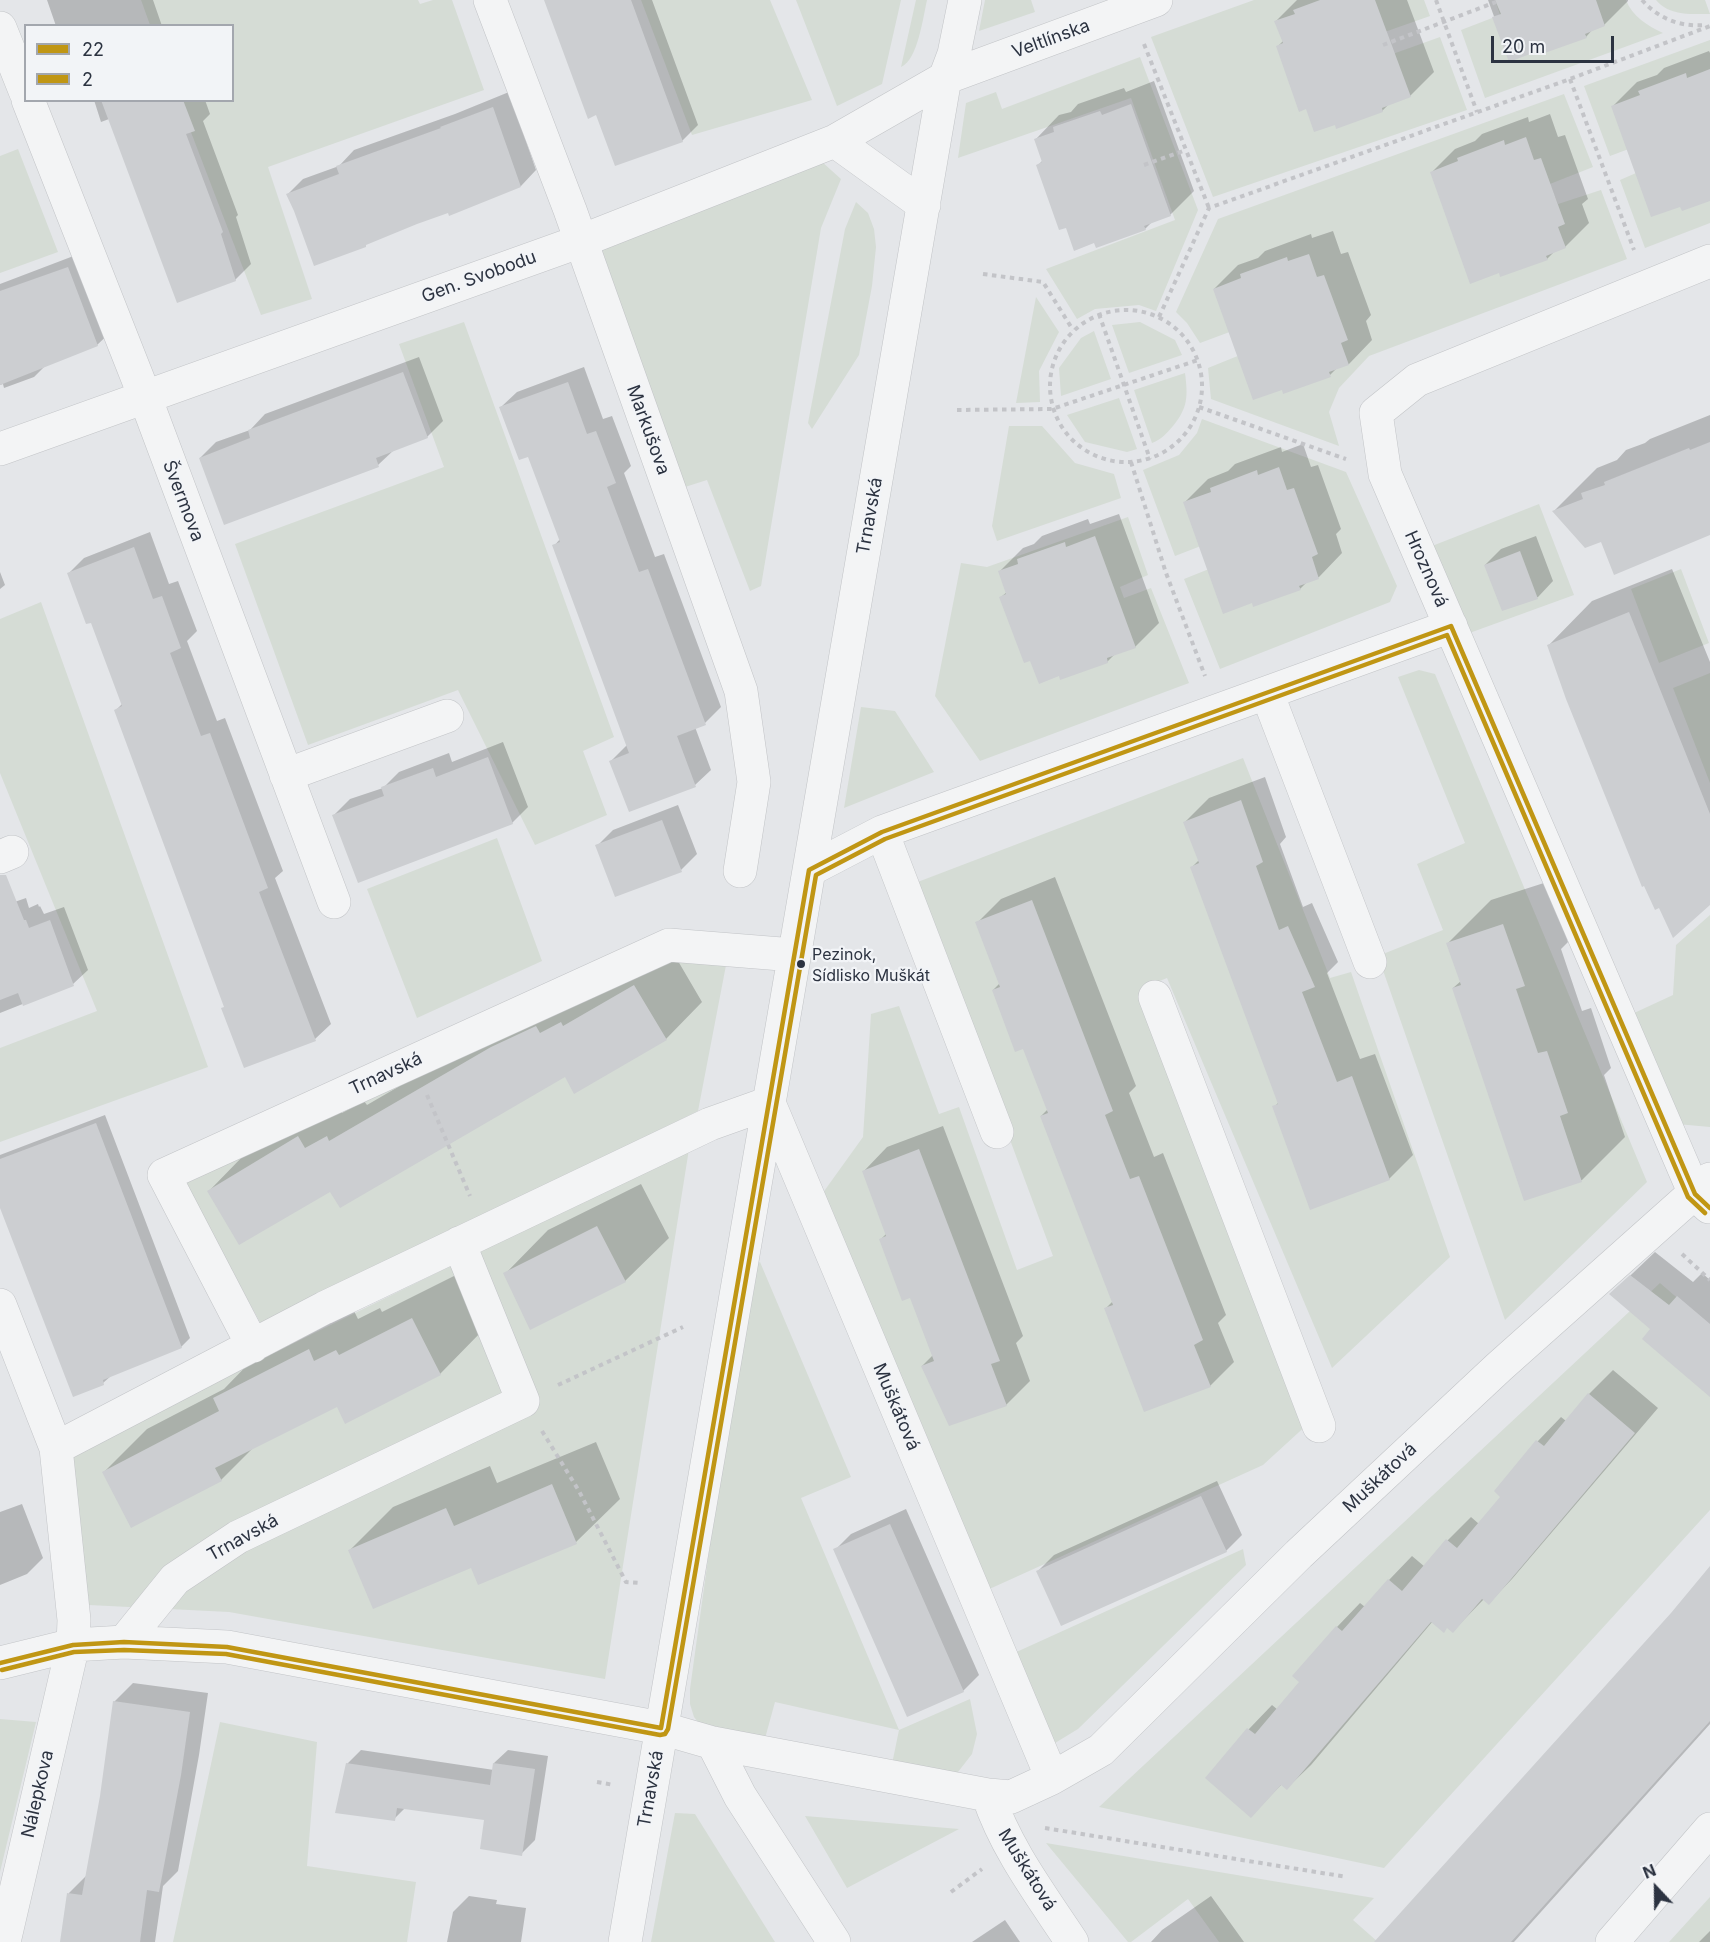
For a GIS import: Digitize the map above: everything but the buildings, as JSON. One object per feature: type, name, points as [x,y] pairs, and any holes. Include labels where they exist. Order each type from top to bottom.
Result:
[{"type":"street","name":"Markušova","points":[[490,0],[581,241],[741,691],[754,782],[740,871]]},
{"type":"street","name":"Trnavská","points":[[625,1942],[945,78],[954,54],[965,0]]},
{"type":"street","name":"Veltlínska","points":[[945,78],[1143,5]]},
{"type":"street","points":[[0,28],[24,88]]},
{"type":"street","name":"Gen. Svobodu","points":[[0,449],[581,241],[835,141],[945,78]]},
{"type":"street","name":"Švermova","points":[[29,102],[145,397],[334,902]]},
{"type":"street","points":[[835,141],[924,205]]},
{"type":"street","name":"Hroznová","points":[[809,870],[882,832],[1451,626],[1385,474],[1376,413],[1417,380],[1710,261]]},
{"type":"street","points":[[1451,626],[1705,1194]]},
{"type":"street","points":[[1267,693],[1370,962]]},
{"type":"street","points":[[286,775],[447,716]]},
{"type":"street","points":[[882,832],[997,1132]]},
{"type":"street","name":"Trnavská","points":[[253,1346],[164,1175],[669,945],[794,955]]},
{"type":"street","points":[[1155,997],[1319,1426]]},
{"type":"street","points":[[56,1448],[324,1308],[710,1124],[769,1103]]},
{"type":"street","name":"Muškátová","points":[[769,1103],[1052,1778]]},
{"type":"street","name":"Muškátová","points":[[0,1663],[73,1645],[124,1642],[227,1647],[661,1728],[712,1743],[988,1795],[1011,1797],[1052,1778],[1101,1750],[1299,1554],[1455,1407],[1499,1367],[1705,1194]]},
{"type":"street","points":[[472,1237],[523,1401]]},
{"type":"street","name":"Nálepkova","points":[[0,1305],[56,1448],[74,1620],[73,1645],[4,1942]]},
{"type":"street","name":"Trnavská","points":[[124,1642],[175,1579],[238,1537],[523,1401]]},
{"type":"street","points":[[712,1743],[740,1796],[834,1942]]},
{"type":"street","name":"Muškátová","points":[[988,1795],[996,1819],[1011,1848],[1072,1942]]},
{"type":"street","points":[[1612,1942],[1710,1829]]},
{"type":"path","points":[[1436,0],[1477,112]]},
{"type":"path","points":[[1642,0],[1661,17],[1681,25],[1710,25]]},
{"type":"path","points":[[1383,45],[1496,2]]},
{"type":"path","points":[[1143,5],[1186,150],[1209,208],[1160,317]]},
{"type":"path","points":[[1209,208],[1570,79],[1710,25]]},
{"type":"path","points":[[1570,79],[1647,286]]},
{"type":"path","points":[[1144,165],[1186,150]]},
{"type":"path","points":[[982,274],[1042,282],[1073,330]]},
{"type":"path","points":[[1119,310],[1140,310],[1160,317],[1190,342],[1198,360],[1203,384],[1199,407],[1190,429],[1173,447],[1150,459],[1131,462],[1105,460],[1082,449],[1064,432],[1052,409],[1049,387],[1052,366],[1060,347],[1073,330],[1099,314],[1119,310]]},
{"type":"path","points":[[1099,314],[1150,459]]},
{"type":"path","points":[[957,410],[1052,409],[1198,360]]},
{"type":"path","points":[[1199,407],[1385,474]]},
{"type":"path","points":[[1131,462],[1167,573],[1218,710]]},
{"type":"path","points":[[413,1061],[472,1237]]},
{"type":"path","points":[[641,1583],[626,1582],[579,1491],[523,1401],[683,1328]]},
{"type":"path","points":[[1043,1827],[1347,1877]]},
{"type":"shaded area","points":[[141,0],[418,0],[420,4],[433,0],[452,0],[484,90],[268,167],[312,299],[261,315],[179,102],[234,102],[234,24],[150,24]]},
{"type":"shaded area","points":[[641,0],[770,0],[812,100],[692,135]]},
{"type":"shaded area","points":[[796,0],[901,0],[882,84],[837,106]]},
{"type":"shaded area","points":[[916,0],[927,0],[916,47],[907,63],[901,67]]},
{"type":"shaded area","points":[[985,0],[1031,0],[1035,12],[979,31]]},
{"type":"shaded area","points":[[1254,0],[1424,0],[1430,16],[1379,34],[1387,56],[1440,37],[1467,110],[1213,197],[1151,37]]},
{"type":"shaded area","points":[[1495,0],[1626,0],[1641,20],[1663,33],[1485,98],[1461,30],[1500,15]]},
{"type":"shaded area","points":[[1656,0],[1705,0],[1710,14],[1688,14],[1674,11],[1667,9]]},
{"type":"shaded area","points":[[1710,40],[1710,223],[1645,248],[1620,180],[1643,170],[1634,147],[1610,156],[1584,86]]},
{"type":"shaded area","points":[[1140,57],[1198,210],[1156,311],[1139,305],[1095,309],[1077,319],[1046,269],[1175,220],[1131,98],[958,158],[966,103],[996,92],[1002,109]]},
{"type":"shaded area","points":[[1564,94],[1593,167],[1550,184],[1558,204],[1601,190],[1627,259],[1369,356],[1339,388],[1329,412],[1339,446],[1211,399],[1208,368],[1245,353],[1235,330],[1200,343],[1187,323],[1176,312],[1218,219]]},
{"type":"shaded area","points":[[18,149],[58,252],[0,273],[0,156]]},
{"type":"shaded area","points":[[821,161],[841,179],[821,228],[761,586],[750,591],[707,480],[685,487],[598,249]]},
{"type":"shaded area","points":[[856,202],[868,213],[874,229],[876,247],[872,286],[859,355],[812,429],[808,423],[845,229]]},
{"type":"shaded area","points":[[1036,297],[1059,332],[1039,371],[1040,402],[1016,403]]},
{"type":"shaded area","points":[[464,322],[614,737],[583,751],[607,815],[535,845],[458,690],[308,745],[235,544],[444,467],[399,344]]},
{"type":"shaded area","points":[[1140,322],[1175,340],[1182,355],[1129,373],[1112,325]]},
{"type":"shaded area","points":[[1094,331],[1111,379],[1061,396],[1059,368],[1081,338]]},
{"type":"shaded area","points":[[1185,373],[1186,395],[1182,413],[1166,434],[1152,443],[1134,390]]},
{"type":"shaded area","points":[[1119,398],[1137,449],[1127,452],[1085,442],[1067,415]]},
{"type":"shaded area","points":[[1202,419],[1346,472],[1397,586],[1390,602],[1220,669],[1184,579],[1214,567],[1206,544],[1175,556],[1143,470],[1179,455],[1197,433]]},
{"type":"shaded area","points":[[1009,426],[1042,426],[1075,463],[1114,474],[1121,498],[997,541],[992,526]]},
{"type":"shaded area","points":[[1539,504],[1574,595],[1464,635],[1427,548]]},
{"type":"shaded area","points":[[1128,517],[1148,575],[1120,587],[1124,598],[1151,588],[1189,683],[980,761],[935,696],[961,563],[987,567]]},
{"type":"shaded area","points":[[1681,569],[1709,643],[1659,663],[1631,589]]},
{"type":"shaded area","points":[[41,602],[208,1067],[0,1142],[0,1048],[97,1011],[0,773],[0,619]]},
{"type":"shaded area","points":[[1419,670],[1435,674],[1647,1182],[1505,1320],[1378,956],[1443,930],[1417,864],[1465,843],[1398,677]]},
{"type":"shaded area","points":[[1710,673],[1710,783],[1673,688]]},
{"type":"shaded area","points":[[861,707],[895,711],[934,772],[844,808]]},
{"type":"shaded area","points":[[1243,758],[1330,978],[1351,972],[1450,1257],[1332,1368],[1167,978],[1140,989],[1310,1422],[1263,1465],[985,1591],[817,1201],[863,1137],[871,1014],[899,1006],[939,1114],[959,1107],[1017,1270],[1053,1256],[915,883]]},
{"type":"shaded area","points":[[497,838],[542,961],[417,1018],[367,889]]},
{"type":"shaded area","points":[[1710,915],[1710,1127],[1677,1124],[1632,1014],[1673,995],[1676,945]]},
{"type":"shaded area","points":[[668,958],[727,960],[698,1111],[261,1324],[181,1178]]},
{"type":"shaded area","points":[[689,1149],[605,1679],[229,1612],[89,1605],[72,1452]]},
{"type":"shaded area","points":[[760,1262],[851,1477],[801,1498],[899,1730],[775,1702],[764,1742],[703,1728],[694,1717],[690,1704],[690,1689],[747,1277],[752,1267]]},
{"type":"shaded area","points":[[1660,1283],[1710,1326],[1710,1510],[1384,1868],[1099,1807]]},
{"type":"shaded area","points":[[1243,1549],[1246,1565],[1078,1729],[1055,1743],[1046,1740],[1012,1654]]},
{"type":"shaded area","points":[[970,1699],[977,1734],[972,1754],[958,1772],[940,1781],[891,1769],[899,1730]]},
{"type":"shaded area","points":[[0,1719],[36,1722],[0,1872]]},
{"type":"shaded area","points":[[220,1722],[317,1742],[307,1866],[416,1882],[407,1942],[173,1942]]},
{"type":"shaded area","points":[[675,1813],[695,1814],[775,1942],[651,1942]]},
{"type":"shaded area","points":[[805,1816],[959,1829],[847,1888]]},
{"type":"shaded area","points":[[1046,1843],[1374,1898],[1353,1920],[1378,1942],[1219,1942],[1188,1899],[1128,1942]]},
{"type":"shaded area","points":[[1710,1897],[1710,1942],[1669,1942]]},
{"type":"transit line","name":"22","points":[[0,1663],[73,1645],[124,1642],[227,1647],[661,1728],[809,870],[882,832],[1451,626],[1695,1194],[1710,1208]]},
{"type":"transit line","name":"2","points":[[2,1670],[74,1652],[124,1650],[226,1654],[660,1735],[665,1734],[668,1729],[816,875],[885,839],[1447,635],[1688,1197],[1705,1213]]},
{"type":"place","name":"Pezinok, Sídlisko Muškát","points":[[801,964]]}]
